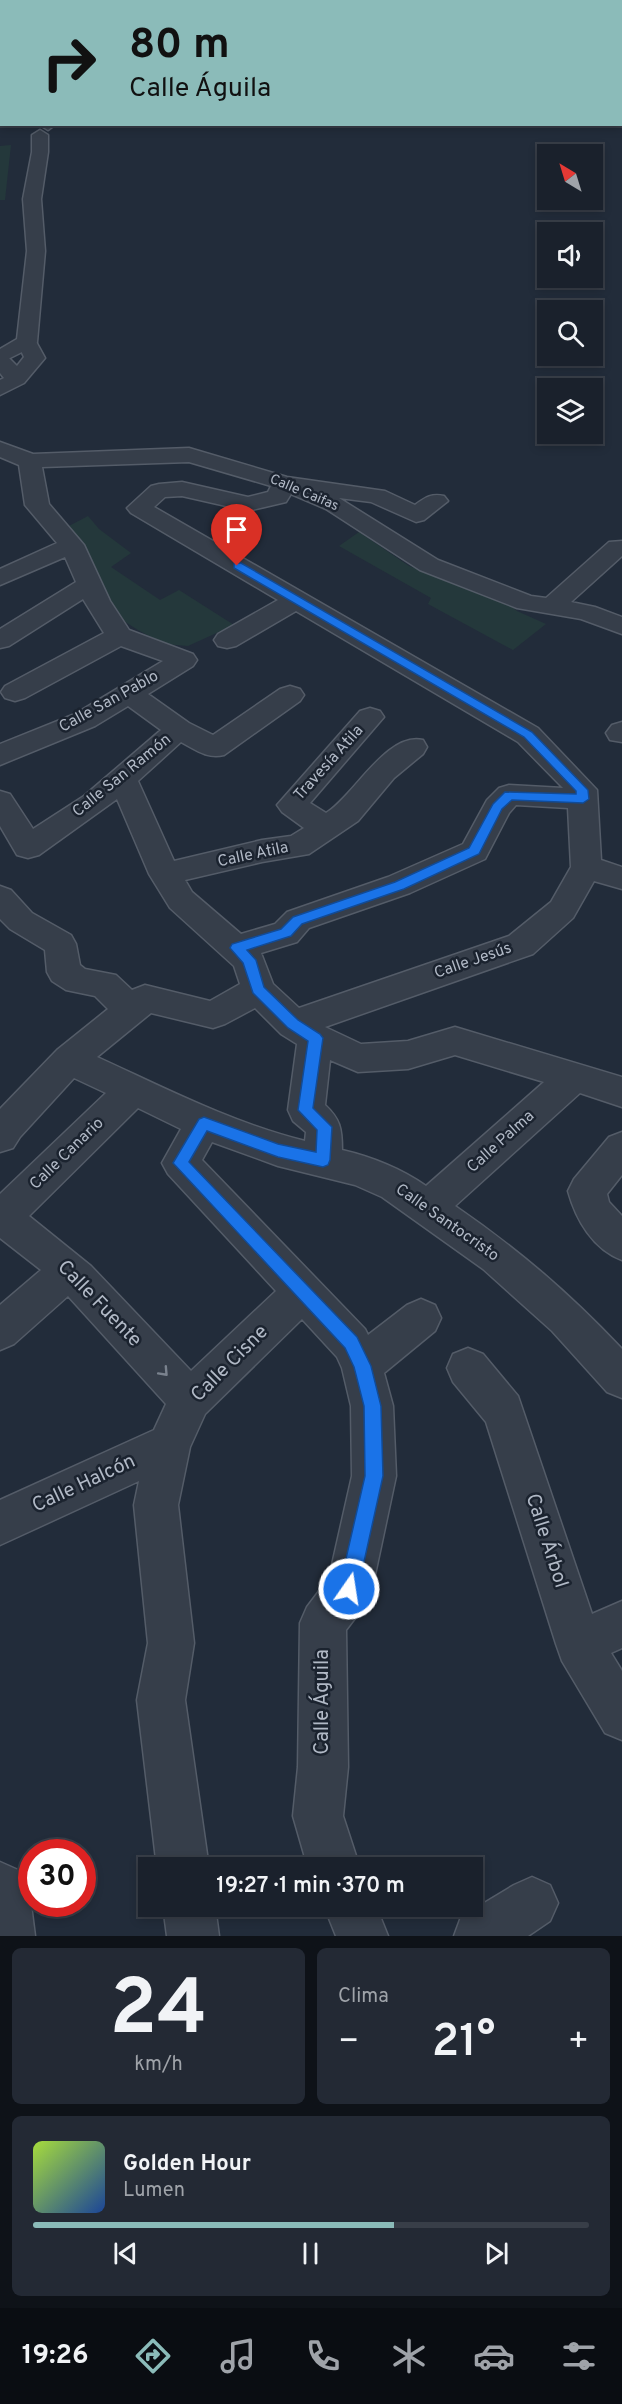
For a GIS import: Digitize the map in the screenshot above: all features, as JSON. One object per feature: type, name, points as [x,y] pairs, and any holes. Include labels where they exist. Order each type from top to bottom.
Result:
[{"type":"street","points":[[27,342],[0,358],[9,384],[34,358],[27,342],[36,251],[32,199],[40,152],[38,127]]},
{"type":"street","points":[[10,450],[37,505],[72,545],[96,602],[119,636],[15,692]]},
{"type":"street","name":"Calle Caifas","points":[[10,450],[189,455],[284,483],[334,504],[429,565],[526,603],[586,612],[622,626]]},
{"type":"street","points":[[436,501],[416,514],[377,496],[284,483],[278,497],[248,504],[182,489],[159,491],[139,508],[528,735],[582,790],[586,867],[622,878]]},
{"type":"street","points":[[0,578],[72,545]]},
{"type":"street","points":[[551,607],[618,547],[622,549]]},
{"type":"street","points":[[0,640],[90,584]]},
{"type":"street","points":[[227,640],[296,600]]},
{"type":"street","name":"Calle San Pablo","points":[[0,755],[85,720],[183,660],[119,636]]},
{"type":"street","points":[[130,694],[179,729]]},
{"type":"street","name":"Calle San Ramón","points":[[0,801],[28,847],[94,803],[179,729],[214,748],[290,695]]},
{"type":"street","name":"Travesía Atila","points":[[326,828],[292,805],[370,717]]},
{"type":"street","name":"Calle Atila","points":[[165,874],[262,851],[298,846],[347,814],[384,771],[413,747]]},
{"type":"street","points":[[122,778],[165,874],[181,900],[249,960],[258,990],[304,1031],[358,1058],[408,1055],[455,1041],[622,1092]]},
{"type":"street","points":[[237,948],[286,933],[298,920],[399,885],[474,851],[498,807],[509,795],[583,799]]},
{"type":"street","name":"Calle Jesús","points":[[304,1031],[520,945],[562,910],[586,867]]},
{"type":"street","points":[[0,898],[21,921],[60,944],[64,972],[78,981],[104,984],[132,1010]]},
{"type":"street","points":[[0,1137],[7,1126],[69,1060],[145,998],[213,1015],[258,990]]},
{"type":"street","points":[[304,1031],[306,1110],[324,1127],[323,1160]]},
{"type":"street","name":"Calle Santocristo","points":[[69,1060],[204,1123],[278,1150],[360,1170],[386,1182],[428,1208],[497,1257],[566,1318],[622,1378]]},
{"type":"street","name":"Calle Palma","points":[[428,1208],[574,1077]]},
{"type":"street","name":"Calle Canario","points":[[0,1218],[133,1090]]},
{"type":"street","name":"Calle Águila","points":[[204,1123],[180,1163],[351,1343],[362,1366],[372,1406],[374,1476],[349,1589],[323,1623],[323,1767],[318,1815],[331,1857]]},
{"type":"street","points":[[622,1148],[587,1191],[593,1211],[622,1243]]},
{"type":"street","name":"Calle Fuente","points":[[0,1218],[24,1232],[68,1271],[190,1400]]},
{"type":"street","points":[[0,1331],[68,1271]]},
{"type":"street","name":"Calle Cisne","points":[[182,1857],[161,1700],[171,1643],[156,1505],[169,1444],[190,1400],[303,1292]]},
{"type":"street","points":[[362,1366],[421,1318]]},
{"type":"street","name":"Calle Árbol","points":[[468,1368],[504,1411],[579,1644],[622,1716]]},
{"type":"street","name":"Calle Halcón","points":[[0,1523],[169,1444]]},
{"type":"street","points":[[579,1644],[622,1624]]},
{"type":"street","points":[[0,1888],[4,1897],[9,1936]]},
{"type":"street","points":[[480,1936],[532,1903]]},
{"type":"street","points":[[190,1917],[193,1936]]},
{"type":"street","points":[[354,1917],[362,1936]]},
{"type":"green space","points":[[11,145],[5,200],[0,200],[0,146]]},
{"type":"green space","points":[[88,516],[99,529],[131,553],[111,567],[160,600],[179,590],[234,625],[188,646],[164,644],[116,616],[67,527]]},
{"type":"green space","points":[[359,532],[409,566],[504,601],[517,611],[546,624],[513,650],[428,604],[431,598],[339,546]]},
{"type":"route","points":[[237,566],[528,735],[582,790],[583,799],[509,795],[498,807],[474,851],[399,885],[324,909],[298,920],[286,933],[237,948],[249,960],[258,990],[293,1024],[315,1038],[306,1110],[324,1127],[323,1160],[278,1150],[204,1123],[180,1163],[351,1343],[362,1366],[372,1406],[374,1476],[349,1589]]}]
